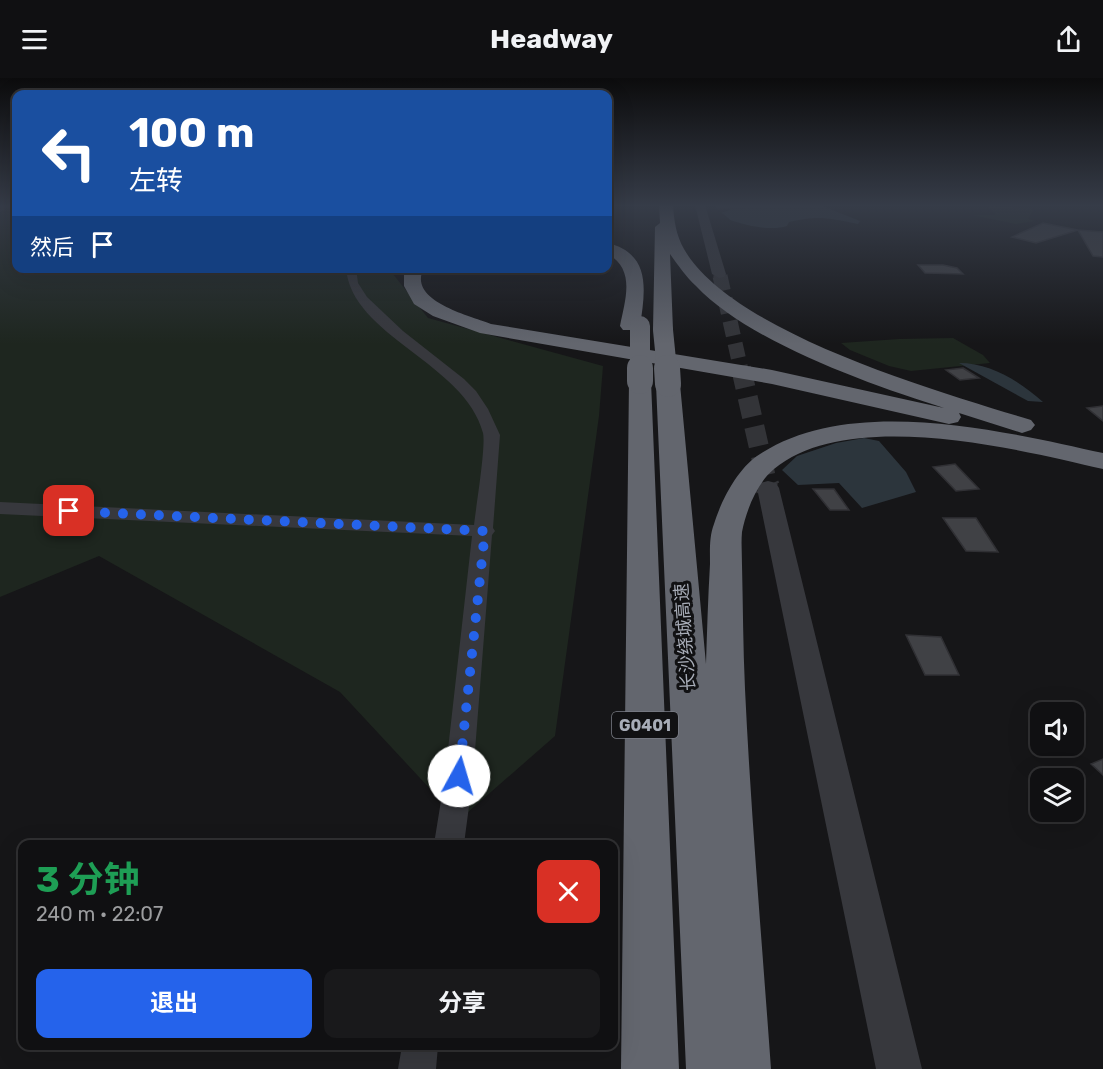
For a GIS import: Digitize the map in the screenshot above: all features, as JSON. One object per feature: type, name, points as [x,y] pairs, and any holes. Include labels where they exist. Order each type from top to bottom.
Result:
[{"type":"highway","points":[[615,251],[630,263],[637,277],[635,326]]},
{"type":"highway","name":"长沙绕城高速","points":[[645,251],[635,326],[646,381],[715,1069]]},
{"type":"highway","name":"长沙绕城高速","points":[[651,1069],[641,478],[646,381],[663,330],[663,251]]},
{"type":"highway","points":[[677,251],[692,273],[733,306],[778,333],[830,358],[889,382],[1101,455]]},
{"type":"highway","points":[[413,273],[413,285],[421,300],[450,317],[487,329],[524,337],[692,362],[803,384],[946,416],[1101,455]]},
{"type":"highway","points":[[423,273],[424,288],[434,300],[467,318],[525,332],[716,360],[803,378],[924,405],[1101,455]]},
{"type":"highway","points":[[742,1069],[726,725],[724,600],[727,531],[742,492],[765,462],[793,446],[831,436],[874,430],[916,429],[958,433],[1101,455]]},
{"type":"street","points":[[713,251],[719,274]]},
{"type":"street","points":[[350,273],[357,296],[472,395],[492,435],[485,531],[459,776],[450,840]]},
{"type":"street","points":[[768,488],[899,1069]]},
{"type":"street","points":[[0,508],[485,531]]},
{"type":"street","points":[[417,1069],[419,1050]]},
{"type":"shaded area","points":[[0,251],[12,251],[12,273],[392,273],[428,318],[603,366],[599,416],[555,736],[459,820],[340,692],[99,556],[0,597]]},
{"type":"shaded area","points":[[953,338],[983,355],[990,363],[911,371],[889,366],[850,350],[841,343],[899,339]]},
{"type":"shaded area","points":[[959,363],[982,366],[1004,375],[1043,402],[1028,401]]},
{"type":"shaded area","points":[[864,438],[879,441],[906,472],[916,492],[862,508],[839,483],[798,485],[782,470],[797,456],[836,443]]},
{"type":"building","points":[[1090,251],[1103,251],[1103,257],[1093,256]]},
{"type":"building","points":[[918,265],[943,265],[957,268],[963,274],[925,273]]},
{"type":"building","points":[[963,368],[979,378],[960,380],[946,370]]},
{"type":"building","points":[[1103,406],[1103,421],[1087,408]]},
{"type":"building","points":[[955,464],[979,489],[956,491],[933,467]]},
{"type":"building","points":[[813,489],[834,489],[849,510],[830,510]]},
{"type":"building","points":[[943,518],[976,518],[998,552],[966,551]]},
{"type":"building","points":[[906,635],[941,637],[959,675],[925,675]]},
{"type":"building","points":[[1103,759],[1103,775],[1091,764]]},
{"type":"tunnel","points":[[719,274],[720,278]]},
{"type":"tunnel","points":[[720,276],[741,370]]},
{"type":"tunnel","points":[[741,368],[768,487]]},
{"type":"route","points":[[69,511],[485,531],[459,776]]}]
